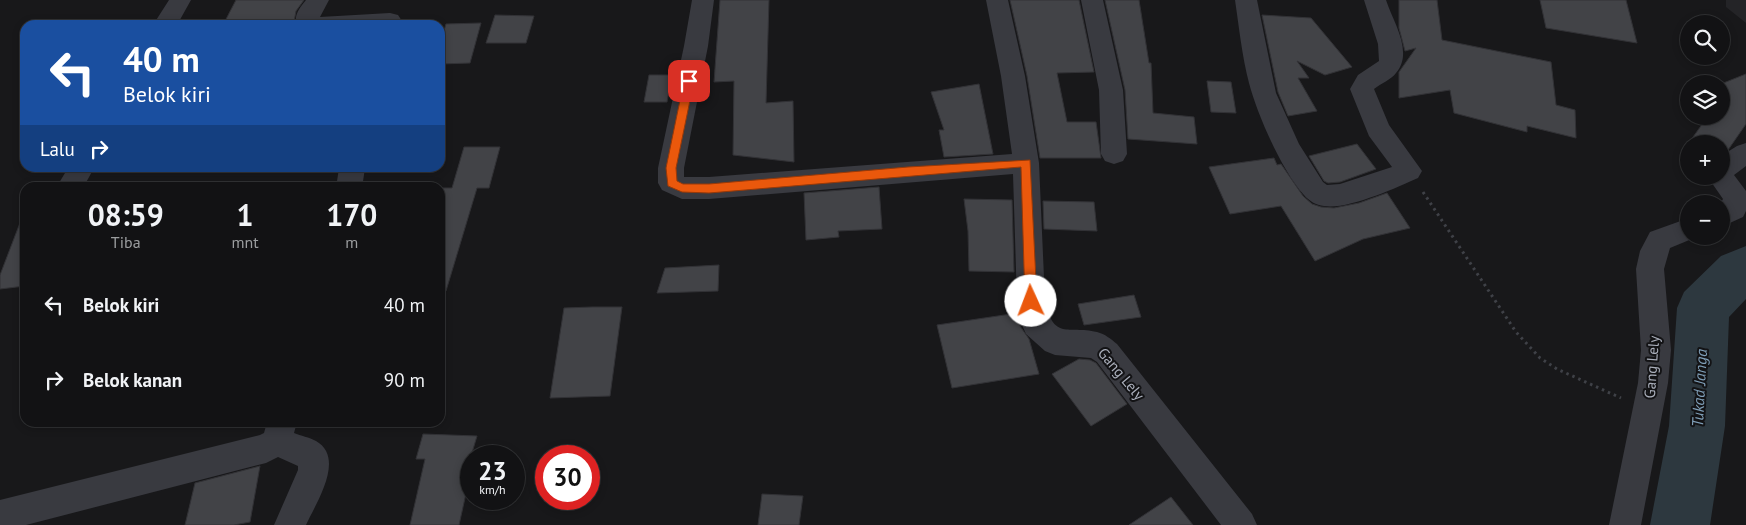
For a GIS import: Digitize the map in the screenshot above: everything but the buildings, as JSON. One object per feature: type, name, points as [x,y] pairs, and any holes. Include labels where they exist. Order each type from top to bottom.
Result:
[{"type":"street","points":[[168,20],[180,0]]},
{"type":"street","points":[[307,20],[318,0]]},
{"type":"street","points":[[703,0],[696,46],[671,168],[672,183],[682,188],[709,188],[1026,163]]},
{"type":"street","name":"Gang Lely","points":[[998,0],[1026,163],[1031,301],[1036,325],[1055,342],[1097,345],[1241,525]]},
{"type":"street","points":[[1092,0],[1110,90],[1114,154]]},
{"type":"street","points":[[1246,0],[1262,85],[1283,139],[1313,191],[1326,196],[1380,184],[1409,171],[1378,129],[1362,89],[1365,82],[1389,66],[1392,55],[1375,0]]},
{"type":"street","points":[[356,20],[393,15]]},
{"type":"street","points":[[1730,164],[1746,154]]},
{"type":"street","points":[[1727,185],[1736,197],[1734,209],[1730,211]]},
{"type":"street","name":"Gang Lely","points":[[1625,525],[1649,410],[1656,350],[1650,269],[1654,251],[1660,240],[1680,232]]},
{"type":"street","points":[[0,516],[266,448],[279,432],[314,460],[314,471],[290,525]]},
{"type":"path","points":[[1409,171],[1516,332],[1540,358],[1556,369],[1649,410]]},
{"type":"shaded area","points":[[1726,0],[1746,0],[1746,23],[1726,7]]},
{"type":"waterway","name":"Tukad Janga","points":[[1680,525],[1697,426],[1703,308],[1739,272],[1746,268]]},
{"type":"route","points":[[689,81],[671,168],[672,183],[682,188],[709,188],[1026,163],[1031,301]]}]
